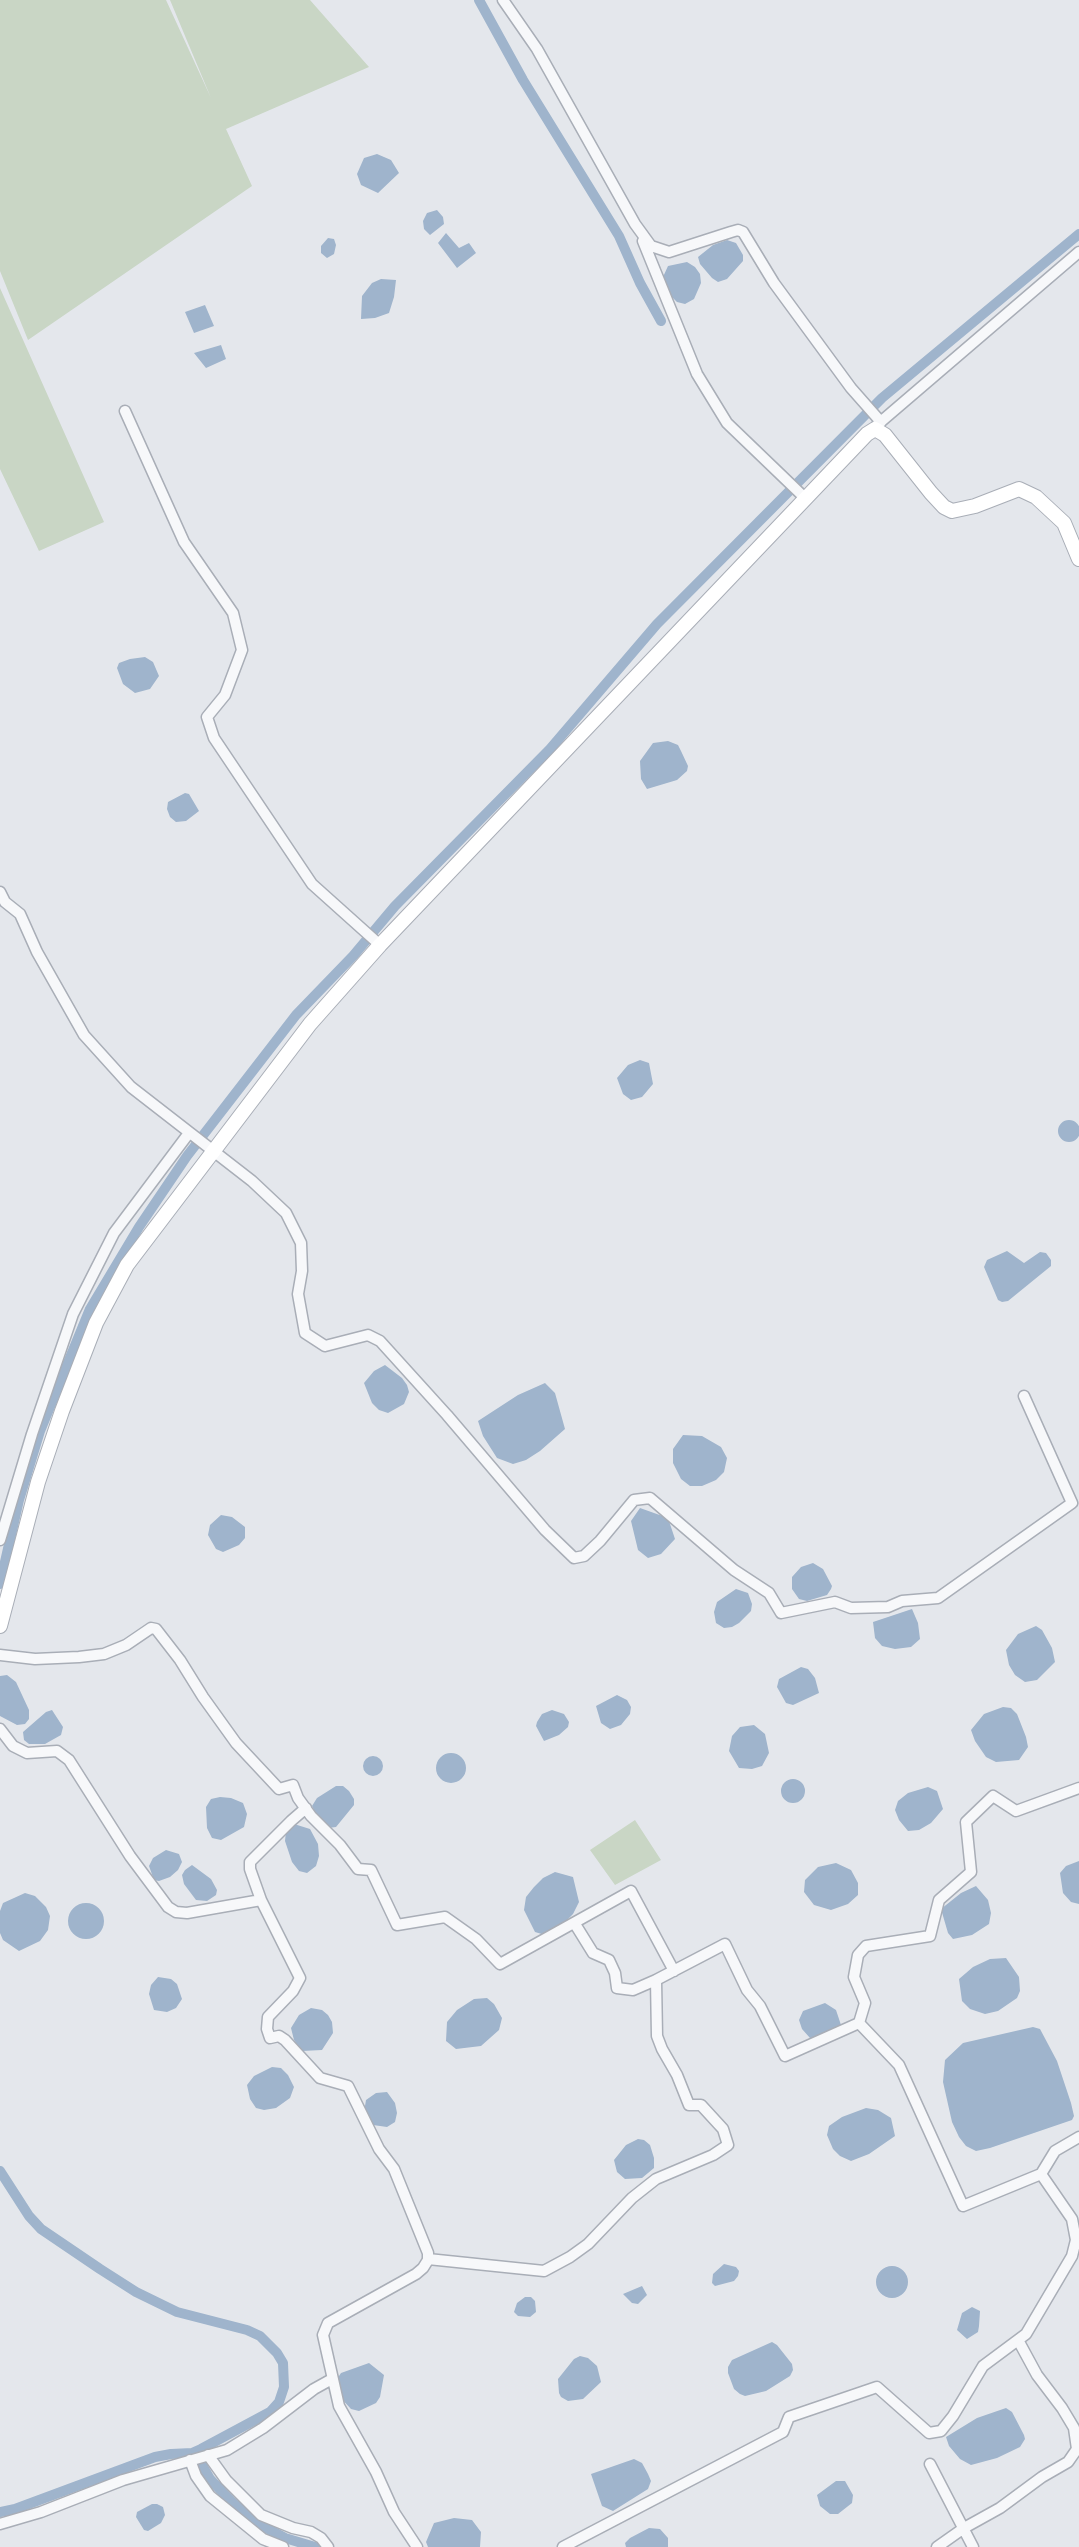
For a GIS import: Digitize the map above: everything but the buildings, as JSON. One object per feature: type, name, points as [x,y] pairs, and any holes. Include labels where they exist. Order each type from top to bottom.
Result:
[{"type":"street","points":[[503,0],[545,63],[637,227],[697,374],[727,423],[805,498]]},
{"type":"street","points":[[637,227],[651,246],[669,252],[738,230],[743,232],[774,283],[851,388],[878,430],[885,435],[944,507],[952,511],[962,510],[1018,489],[1047,504],[1064,523],[1079,559]]},
{"type":"street","points":[[0,1626],[38,1482],[96,1323],[127,1265],[310,1024],[380,945],[876,426],[1079,252]]},
{"type":"street","points":[[125,411],[184,542],[233,613],[242,650],[225,695],[207,717],[214,738],[312,884],[380,945]]},
{"type":"street","points":[[0,892],[5,902],[20,914],[37,952],[84,1035],[131,1087],[215,1151],[286,1213],[301,1243],[302,1271],[298,1294],[305,1333],[325,1346],[368,1335],[380,1341],[447,1415],[544,1530],[573,1558],[584,1556],[600,1541],[634,1500],[650,1498],[734,1570],[769,1593],[781,1613],[835,1602],[851,1608],[888,1607],[902,1601],[938,1598],[1072,1503],[1024,1396]]},
{"type":"street","points":[[0,1540],[32,1434],[73,1314],[114,1233],[189,1133]]},
{"type":"street","points":[[0,1655],[35,1659],[80,1658],[104,1654],[126,1645],[151,1628],[156,1629],[180,1660],[202,1697],[236,1743],[279,1789],[292,1785],[319,1825],[340,1845],[358,1869],[371,1870],[397,1925],[445,1917],[476,1939],[500,1964],[631,1891],[674,1971]]},
{"type":"street","points":[[0,1729],[13,1746],[27,1753],[57,1751],[69,1761],[130,1856],[168,1907],[187,1913],[261,1900]]},
{"type":"street","points":[[575,1924],[593,1953],[609,1960],[615,1973],[617,1988],[633,1990],[726,1944],[747,1989],[760,2006],[785,2056],[859,2023],[865,2003],[854,1977],[858,1955],[866,1946],[930,1936],[939,1900],[971,1872],[966,1822],[993,1796],[1016,1811],[1079,1788]]},
{"type":"street","points":[[306,1808],[250,1862],[250,1869],[261,1900],[300,1978],[293,1991],[268,2018],[267,2029],[270,2038],[279,2036],[285,2040],[320,2078],[348,2086],[380,2149],[393,2169],[428,2253],[428,2259],[423,2268],[416,2274],[328,2323],[323,2335],[339,2406],[376,2472],[394,2512],[417,2547]]},
{"type":"street","points":[[428,2259],[544,2271],[588,2244],[632,2198],[656,2179],[713,2155],[728,2145],[723,2129],[701,2105],[689,2105],[677,2075],[662,2049],[657,2036],[656,1980]]},
{"type":"street","points":[[859,2023],[899,2065],[963,2206],[1041,2174],[1055,2151],[1079,2137]]},
{"type":"street","points":[[563,2547],[783,2432],[789,2417],[877,2387],[929,2433],[941,2431],[953,2416],[983,2366],[1026,2334],[1072,2256],[1076,2240],[1072,2219],[1041,2174]]},
{"type":"street","points":[[937,2547],[1068,2462],[1077,2449],[1074,2428],[1037,2375],[1018,2340]]},
{"type":"street","points":[[0,2524],[41,2512],[167,2465],[227,2450],[332,2379]]},
{"type":"street","points":[[208,2455],[226,2480],[261,2515],[293,2528],[311,2532],[321,2538],[328,2547]]},
{"type":"street","points":[[190,2460],[196,2476],[210,2496],[263,2539],[283,2547]]},
{"type":"street","points":[[930,2464],[973,2547]]},
{"type":"green space","points":[[0,0],[166,0],[211,98],[170,0],[310,0],[369,67],[226,129],[252,186],[28,340],[0,271]]},
{"type":"green space","points":[[0,288],[104,522],[39,551],[0,469]]},
{"type":"green space","points":[[635,1820],[661,1860],[615,1885],[590,1850]]},
{"type":"water","points":[[377,154],[391,160],[399,173],[378,193],[361,185],[357,174],[364,158]]},
{"type":"water","points":[[437,210],[443,217],[444,224],[430,235],[424,229],[423,221],[427,213]]},
{"type":"water","points":[[446,233],[459,248],[469,243],[476,253],[457,268],[438,243]]},
{"type":"water","points":[[328,238],[334,239],[336,245],[334,254],[327,258],[321,253],[321,246]]},
{"type":"water","points":[[727,240],[736,243],[743,255],[743,261],[727,279],[718,282],[700,264],[698,257],[713,245]]},
{"type":"water","points":[[687,262],[700,274],[701,283],[694,299],[685,304],[677,302],[671,296],[663,277],[668,266]]},
{"type":"water","points":[[381,279],[396,280],[389,313],[375,318],[361,319],[362,296],[372,283]]},
{"type":"water","points":[[205,305],[214,326],[194,333],[185,312]]},
{"type":"water","points":[[221,345],[226,359],[206,368],[194,353]]},
{"type":"water","points":[[145,657],[153,662],[159,676],[150,689],[135,693],[123,684],[117,668],[119,663]]},
{"type":"water","points":[[668,741],[678,745],[688,766],[687,771],[677,780],[647,789],[641,779],[640,761],[653,743]]},
{"type":"water","points":[[185,793],[189,794],[199,811],[186,821],[176,822],[170,817],[167,809],[168,802]]},
{"type":"water","points":[[640,1060],[649,1063],[653,1084],[642,1097],[631,1100],[623,1094],[617,1078],[628,1065]]},
{"type":"water","points":[[1069,1120],[1077,1123],[1080,1131],[1077,1139],[1069,1142],[1061,1139],[1058,1131],[1061,1123]]},
{"type":"water","points":[[1007,1251],[1024,1263],[1040,1252],[1046,1253],[1051,1260],[1051,1266],[1008,1301],[1002,1302],[998,1300],[984,1267],[987,1260]]},
{"type":"water","points":[[385,1365],[402,1378],[409,1392],[404,1404],[388,1413],[379,1410],[372,1403],[364,1383],[374,1371]]},
{"type":"water","points":[[545,1383],[555,1393],[565,1429],[526,1460],[513,1464],[497,1458],[483,1436],[478,1421],[518,1395]]},
{"type":"water","points":[[683,1435],[702,1436],[721,1447],[727,1458],[724,1472],[716,1480],[702,1486],[690,1486],[681,1479],[673,1463],[673,1449]]},
{"type":"water","points":[[640,1508],[668,1518],[675,1539],[661,1554],[648,1558],[638,1550],[631,1521]]},
{"type":"water","points":[[221,1515],[232,1517],[245,1527],[245,1538],[239,1545],[223,1552],[216,1549],[208,1535],[210,1525]]},
{"type":"water","points":[[813,1563],[823,1569],[832,1586],[831,1589],[827,1595],[807,1601],[799,1599],[792,1589],[792,1577],[801,1567]]},
{"type":"water","points":[[736,1589],[748,1593],[752,1604],[751,1611],[739,1623],[724,1628],[716,1623],[714,1612],[717,1602]]},
{"type":"water","points":[[912,1609],[918,1623],[920,1639],[911,1647],[895,1649],[882,1646],[875,1638],[873,1622]]},
{"type":"water","points":[[1036,1626],[1042,1630],[1052,1648],[1055,1662],[1037,1680],[1025,1682],[1015,1675],[1009,1665],[1006,1650],[1018,1634]]},
{"type":"water","points":[[801,1667],[808,1669],[815,1678],[819,1693],[793,1705],[786,1703],[777,1687],[779,1679]]},
{"type":"water","points":[[7,1675],[16,1682],[29,1710],[29,1719],[25,1724],[17,1725],[0,1716],[0,1676]]},
{"type":"water","points":[[617,1695],[627,1700],[631,1707],[630,1714],[621,1725],[610,1729],[601,1723],[596,1706]]},
{"type":"water","points":[[1003,1707],[1011,1708],[1017,1714],[1028,1747],[1019,1760],[996,1762],[986,1757],[975,1741],[971,1730],[984,1714]]},
{"type":"water","points":[[52,1710],[63,1727],[61,1735],[45,1744],[29,1744],[24,1740],[23,1732],[46,1712]]},
{"type":"water","points":[[552,1710],[564,1714],[569,1722],[568,1727],[559,1735],[544,1741],[536,1726],[537,1722],[542,1714]]},
{"type":"water","points":[[754,1725],[765,1734],[769,1753],[762,1766],[752,1769],[739,1768],[729,1751],[732,1736],[740,1727]]},
{"type":"water","points":[[451,1753],[462,1757],[466,1768],[462,1779],[451,1783],[440,1779],[436,1768],[440,1757]]},
{"type":"water","points":[[369,1756],[377,1756],[383,1762],[383,1770],[377,1776],[369,1776],[363,1770],[363,1762]]},
{"type":"water","points":[[793,1779],[798,1780],[804,1786],[804,1796],[798,1802],[793,1803],[788,1802],[782,1796],[781,1791],[782,1786],[788,1780]]},
{"type":"water","points":[[336,1786],[343,1786],[349,1791],[354,1799],[354,1805],[336,1827],[328,1828],[316,1815],[312,1806],[317,1798]]},
{"type":"water","points":[[928,1787],[937,1791],[943,1809],[931,1823],[919,1830],[908,1831],[899,1820],[895,1810],[898,1801],[908,1793]]},
{"type":"water","points":[[231,1798],[243,1803],[247,1814],[244,1827],[221,1840],[212,1838],[207,1828],[206,1807],[211,1799]]},
{"type":"water","points":[[294,1824],[310,1829],[318,1844],[319,1856],[316,1866],[307,1873],[299,1871],[292,1862],[285,1841],[286,1831]]},
{"type":"water","points":[[166,1850],[179,1854],[182,1862],[178,1870],[170,1877],[159,1881],[154,1880],[149,1866],[153,1858]]},
{"type":"water","points":[[1079,1861],[1079,1904],[1071,1902],[1063,1893],[1060,1873],[1066,1866]]},
{"type":"water","points":[[836,1863],[851,1870],[858,1883],[858,1895],[848,1904],[831,1910],[814,1905],[804,1892],[805,1880],[818,1867]]},
{"type":"water","points":[[192,1865],[211,1879],[217,1890],[216,1895],[207,1901],[196,1900],[184,1884],[182,1875]]},
{"type":"water","points":[[555,1872],[573,1877],[579,1902],[573,1914],[566,1921],[545,1935],[535,1932],[524,1910],[526,1897],[543,1878]]},
{"type":"water","points":[[976,1886],[988,1900],[991,1913],[989,1924],[972,1935],[953,1939],[948,1933],[941,1909],[961,1893]]},
{"type":"water","points":[[25,1893],[35,1896],[46,1907],[50,1916],[48,1930],[40,1941],[19,1951],[3,1940],[0,1933],[0,1911],[3,1903]]},
{"type":"water","points":[[86,1903],[99,1908],[104,1921],[99,1934],[86,1939],[73,1934],[68,1921],[73,1908]]},
{"type":"water","points":[[1006,1958],[1019,1977],[1020,1991],[1017,1998],[998,2011],[985,2014],[970,2009],[962,2001],[959,1979],[973,1967],[990,1959]]},
{"type":"water","points":[[158,1977],[171,1979],[177,1984],[182,1999],[176,2008],[167,2012],[154,2010],[149,1994],[151,1985]]},
{"type":"water","points":[[487,1998],[494,2004],[502,2018],[499,2030],[481,2046],[456,2049],[446,2041],[447,2022],[457,2010],[474,1999]]},
{"type":"water","points":[[825,2003],[836,2010],[841,2025],[818,2037],[810,2038],[802,2029],[799,2020],[803,2011]]},
{"type":"water","points":[[311,2008],[322,2010],[328,2015],[332,2022],[333,2033],[322,2050],[302,2051],[294,2040],[291,2028],[299,2015]]},
{"type":"water","points":[[1033,2027],[1040,2029],[1057,2061],[1071,2103],[1074,2116],[1072,2120],[990,2148],[976,2151],[966,2146],[952,2122],[943,2082],[945,2060],[963,2043]]},
{"type":"water","points":[[272,2067],[281,2068],[288,2075],[294,2087],[290,2098],[276,2108],[264,2110],[256,2108],[250,2099],[247,2085],[254,2076]]},
{"type":"water","points":[[387,2092],[395,2103],[397,2113],[395,2122],[387,2127],[373,2125],[364,2112],[366,2100],[376,2093]]},
{"type":"water","points":[[866,2108],[878,2110],[891,2118],[895,2136],[869,2154],[851,2161],[840,2156],[833,2149],[827,2135],[829,2126],[842,2117]]},
{"type":"water","points":[[638,2139],[650,2145],[654,2168],[642,2178],[625,2179],[617,2172],[614,2160],[626,2145]]},
{"type":"water","points":[[724,2264],[736,2267],[739,2271],[738,2276],[734,2281],[715,2286],[712,2283],[713,2274]]},
{"type":"water","points":[[892,2266],[903,2271],[908,2282],[903,2293],[892,2298],[881,2293],[876,2282],[881,2271]]},
{"type":"water","points":[[642,2286],[647,2295],[638,2304],[632,2303],[623,2294]]},
{"type":"water","points":[[525,2297],[531,2297],[535,2301],[536,2312],[530,2317],[518,2316],[514,2312],[517,2303]]},
{"type":"water","points":[[972,2307],[980,2311],[979,2326],[978,2332],[967,2339],[957,2330],[962,2313]]},
{"type":"water","points":[[772,2342],[792,2364],[793,2370],[790,2376],[766,2391],[745,2396],[740,2394],[734,2389],[728,2373],[732,2360]]},
{"type":"water","points":[[580,2356],[588,2358],[597,2366],[601,2382],[583,2399],[568,2401],[559,2393],[558,2379],[574,2359]]},
{"type":"water","points":[[369,2363],[384,2375],[380,2397],[376,2403],[359,2411],[351,2409],[340,2397],[337,2379],[341,2373]]},
{"type":"water","points":[[1006,2408],[1012,2412],[1024,2435],[1025,2439],[1020,2447],[997,2458],[971,2465],[960,2459],[949,2446],[946,2437],[977,2418]]},
{"type":"water","points":[[634,2459],[642,2463],[648,2474],[651,2481],[648,2489],[613,2511],[602,2506],[591,2474]]},
{"type":"water","points":[[836,2481],[845,2481],[853,2495],[852,2503],[838,2514],[830,2514],[820,2506],[817,2495]]},
{"type":"water","points":[[152,2504],[163,2507],[165,2515],[161,2523],[148,2531],[144,2530],[136,2517],[137,2512]]},
{"type":"water","points":[[454,2518],[472,2520],[481,2532],[480,2547],[428,2547],[426,2542],[434,2523]]},
{"type":"water","points":[[649,2528],[660,2529],[668,2538],[668,2547],[626,2547],[625,2543],[630,2538]]},
{"type":"waterway","points":[[479,0],[523,80],[619,236],[640,283],[661,321]]},
{"type":"waterway","points":[[0,1584],[19,1500],[40,1431],[90,1309],[139,1227],[187,1156],[296,1015],[353,956],[395,906],[550,749],[657,624],[882,398],[1079,234]]},
{"type":"waterway","points":[[0,2171],[29,2216],[41,2229],[136,2292],[177,2312],[247,2330],[260,2336],[277,2353],[283,2363],[284,2387],[279,2402],[270,2412],[192,2453],[155,2457],[15,2509],[0,2512]]},
{"type":"waterway","points":[[202,2465],[210,2479],[255,2522],[285,2538],[315,2547]]}]
